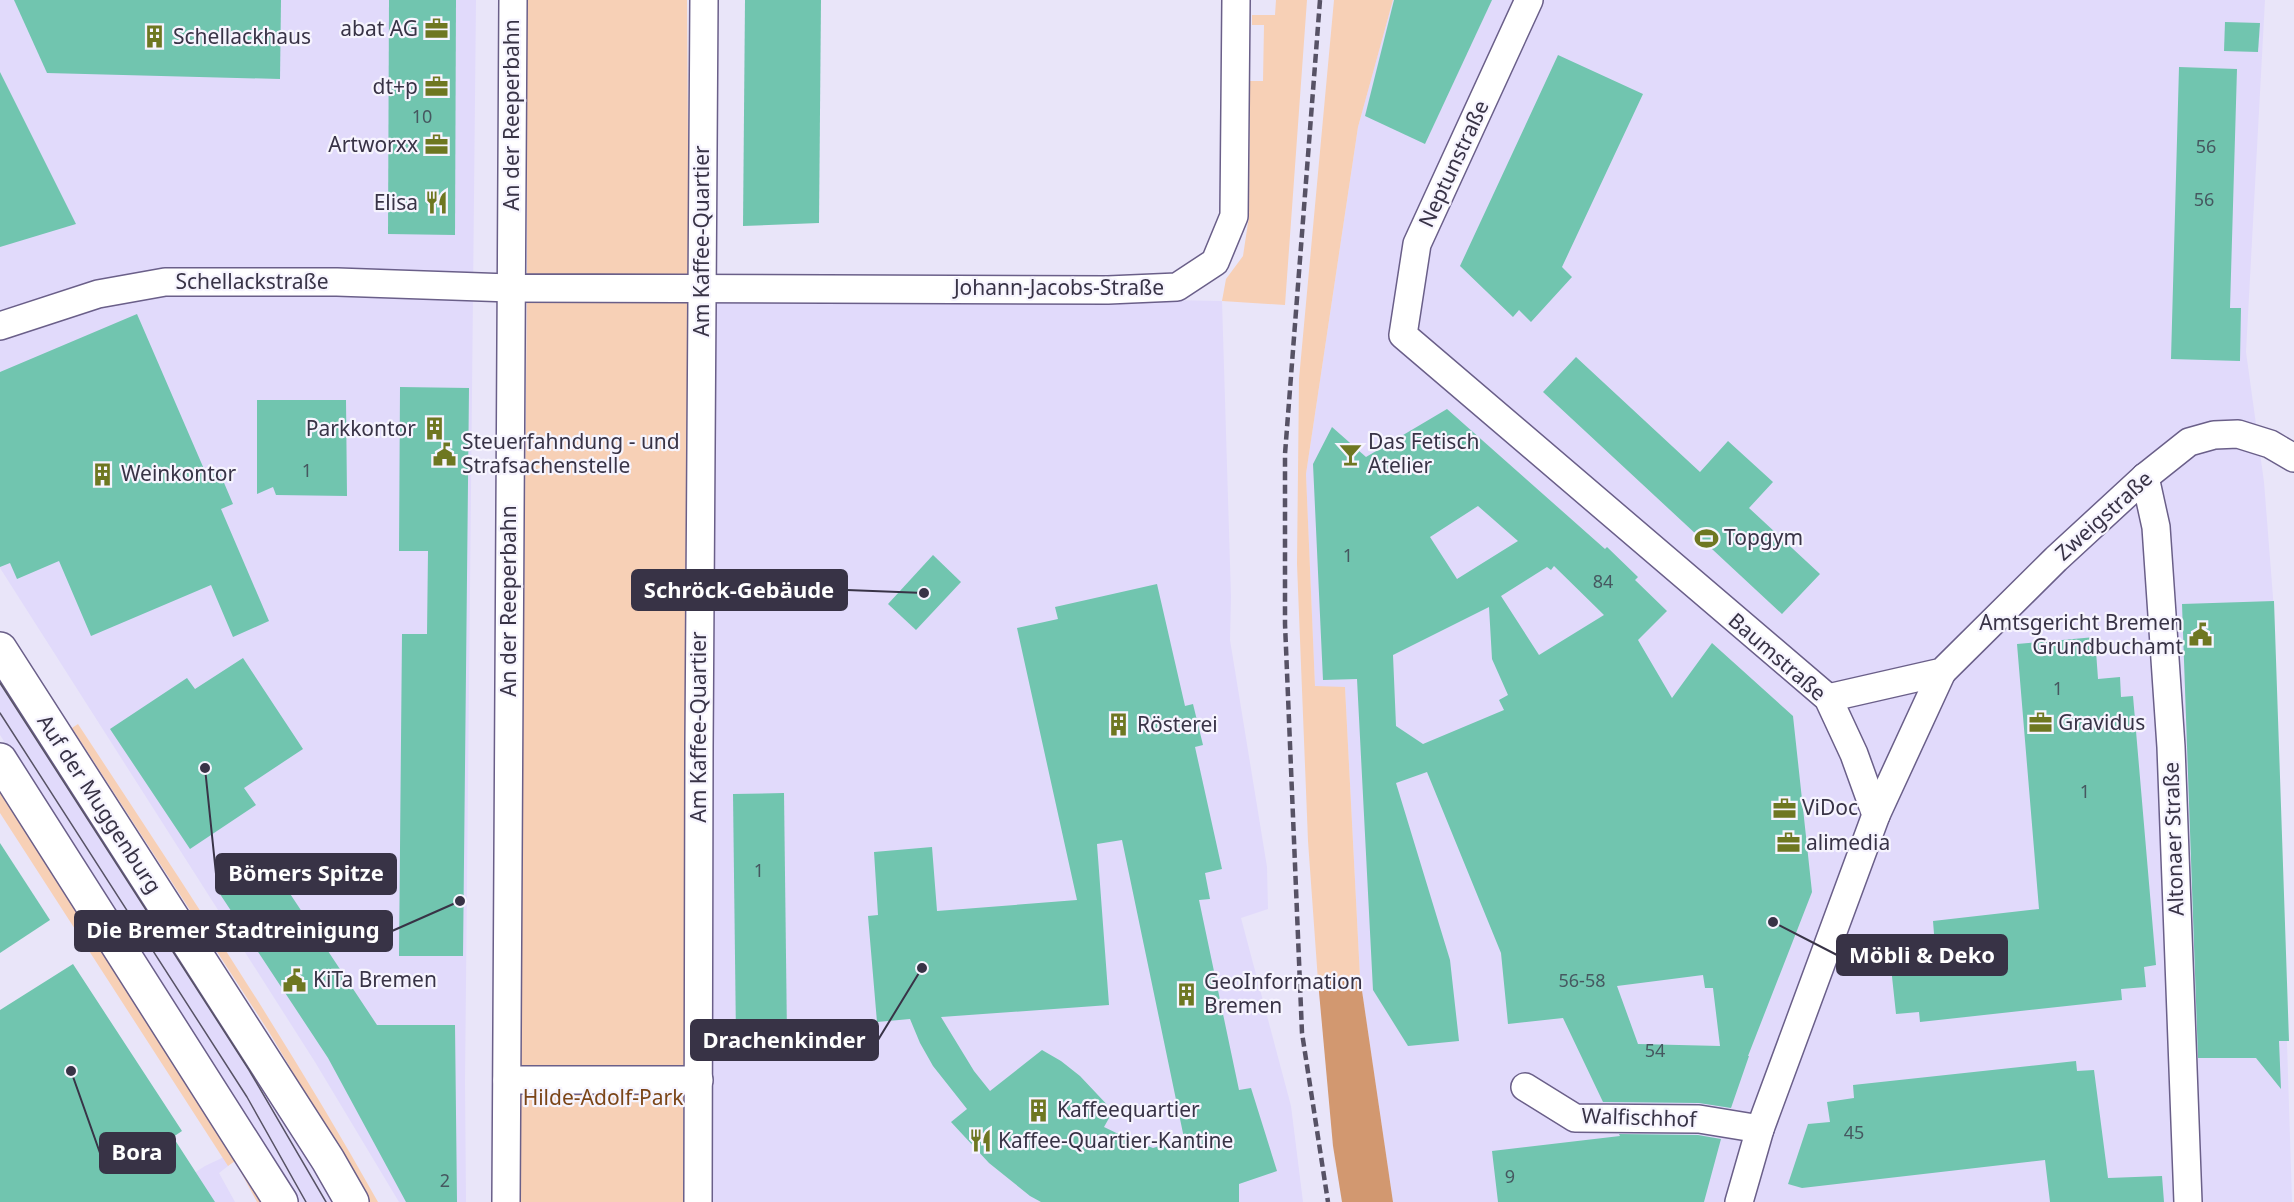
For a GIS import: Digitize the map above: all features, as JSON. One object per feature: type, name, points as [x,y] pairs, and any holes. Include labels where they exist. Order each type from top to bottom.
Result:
[{"type":"street","name":"An der Reeperbahn","points":[[506,1202],[513,0]]},
{"type":"street","name":"Am Kaffee-Quartier","points":[[698,1202],[704,0]]},
{"type":"street","name":"Johann-Jacobs-Straße","points":[[511,288],[1108,290],[1178,287],[1215,262],[1234,216],[1236,0]]},
{"type":"street","name":"Neptunstraße","points":[[1403,335],[1417,244],[1529,0]]},
{"type":"street","name":"Schellackstraße","points":[[0,326],[98,294],[165,282],[337,282],[511,288]]},
{"type":"street","name":"Baumstraße","points":[[1403,335],[1828,698],[1854,754],[1876,815]]},
{"type":"street","name":"Zweigstraße","points":[[1876,815],[1942,672],[2145,477],[2189,442],[2214,435],[2238,434],[2270,444],[2294,458]]},
{"type":"street","name":"Altonaer Straße","points":[[2145,477],[2156,527],[2171,747],[2188,1202]]},
{"type":"street","name":"Auf der Muggenburg","points":[[0,649],[328,1160],[352,1202]]},
{"type":"street","points":[[1828,698],[1942,672]]},
{"type":"street","points":[[0,760],[281,1202]]},
{"type":"street","points":[[1739,1202],[1760,1129],[1876,815]]},
{"type":"street","points":[[507,1080],[699,1080]]},
{"type":"street","name":"Walfischhof","points":[[1526,1087],[1575,1118],[1699,1119],[1760,1129]]},
{"type":"shaded area","points":[[0,0],[476,0],[465,1082],[466,1202],[399,1202],[315,1062],[0,568]]},
{"type":"shaded area","points":[[1393,0],[2265,0],[2246,352],[2264,482],[2273,597],[2292,1202],[1393,1202],[1360,977],[1345,687],[1315,687],[1306,474],[1358,127]]},
{"type":"shaded area","points":[[689,291],[1222,301],[1231,597],[1230,640],[1267,867],[1268,909],[1241,918],[1291,1106],[1303,1202],[683,1202]]},
{"type":"shaded area","points":[[0,668],[340,1202],[292,1202],[197,1041],[0,735]]},
{"type":"shaded area","points":[[1360,977],[1393,1202],[1342,1202],[1333,1146],[1318,981]]},
{"type":"shaded area","points":[[224,1157],[228,1166],[219,1173],[235,1202],[150,1202],[205,1166]]},
{"type":"green space","name":"Hilde-Adolf-Park","points":[[527,0],[687,0],[689,291],[683,1202],[519,1202],[527,273]]},
{"type":"green space","points":[[1276,0],[1307,0],[1285,305],[1222,301],[1226,279],[1243,256],[1249,216],[1250,81],[1263,81],[1264,25],[1252,25],[1252,15],[1275,15]]},
{"type":"green space","points":[[1334,0],[1393,0],[1358,127],[1306,474],[1315,686],[1345,687],[1360,977],[1318,981],[1308,841],[1297,564],[1299,379]]},
{"type":"green space","points":[[78,724],[270,1020],[378,1202],[370,1202],[269,1032],[72,728]]},
{"type":"green space","points":[[0,781],[264,1202],[257,1202],[235,1161],[228,1166],[0,813]]},
{"type":"building","name":"Schellackhaus","points":[[14,0],[281,0],[280,79],[47,73]]},
{"type":"building","points":[[389,0],[456,0],[455,235],[388,234]]},
{"type":"building","points":[[745,0],[821,0],[819,223],[743,226]]},
{"type":"building","points":[[1394,0],[1492,0],[1425,144],[1365,116]]},
{"type":"building","points":[[2225,22],[2260,23],[2258,52],[2224,51]]},
{"type":"building","points":[[1558,55],[1643,94],[1562,267],[1572,277],[1531,322],[1519,310],[1513,317],[1460,266]]},
{"type":"building","points":[[2179,67],[2237,69],[2230,308],[2241,308],[2240,361],[2171,359]]},
{"type":"building","points":[[0,72],[76,224],[0,247]]},
{"type":"building","name":"Weinkontor","points":[[137,314],[207,476],[219,471],[233,504],[221,509],[269,621],[233,637],[211,585],[91,636],[59,561],[17,579],[10,563],[0,567],[0,372]]},
{"type":"building","points":[[1576,357],[1700,472],[1728,441],[1773,482],[1749,508],[1820,574],[1782,614],[1543,392]]},
{"type":"building","points":[[400,387],[469,388],[463,956],[399,956],[402,634],[427,634],[428,551],[399,551]]},
{"type":"building","points":[[257,400],[346,400],[347,496],[276,495],[273,487],[257,494]]},
{"type":"building","points":[[1447,409],[1605,549],[1607,547],[1638,577],[1635,580],[1667,611],[1638,640],[1672,698],[1712,643],[1793,716],[1812,892],[1748,1056],[1731,1108],[1699,1103],[1603,1102],[1563,1018],[1508,1024],[1501,953],[1427,772],[1396,783],[1450,960],[1459,1041],[1408,1046],[1373,990],[1357,679],[1323,680],[1313,464],[1332,427],[1366,457]],"holes":[[[1478,506],[1518,541],[1457,579],[1430,537]],[[1554,566],[1604,615],[1539,655],[1501,596],[1547,567],[1551,570]],[[1489,607],[1492,659],[1508,695],[1499,700],[1504,710],[1423,744],[1396,726],[1393,655]],[[1703,975],[1705,988],[1713,988],[1720,1046],[1638,1044],[1617,986]]]},
{"type":"building","points":[[933,555],[961,582],[916,630],[888,604]]},
{"type":"building","points":[[1157,584],[1185,706],[1193,704],[1203,745],[1195,747],[1222,869],[1205,873],[1210,899],[1199,900],[1239,1090],[1251,1088],[1277,1171],[1239,1184],[1239,1202],[1041,1202],[1030,1196],[989,1163],[951,1122],[967,1109],[933,1066],[910,1019],[877,1022],[868,916],[878,915],[874,852],[932,847],[937,911],[1077,900],[1017,628],[1058,619],[1055,607]],"holes":[[[1122,840],[1184,1138],[1153,1148],[1104,1127],[1113,1111],[1080,1076],[1042,1050],[990,1091],[974,1071],[941,1017],[1109,1005],[1097,844]]]},
{"type":"building","points":[[2274,601],[2289,1041],[2279,1041],[2281,1089],[2256,1058],[2198,1058],[2182,604]]},
{"type":"building","points":[[2095,637],[2098,679],[2120,677],[2121,697],[2133,696],[2156,965],[2144,967],[2146,987],[2121,989],[2122,1000],[1920,1022],[1919,1012],[1896,1014],[1888,939],[1934,934],[1933,921],[2039,909],[2017,644]]},
{"type":"building","points":[[243,658],[303,749],[244,788],[256,805],[190,849],[110,729],[187,678],[195,689]]},
{"type":"building","points":[[784,793],[787,1036],[736,1037],[733,794]]},
{"type":"building","points":[[0,843],[50,920],[0,953]]},
{"type":"building","points":[[265,856],[377,1025],[455,1025],[457,1202],[406,1202],[328,1058],[216,888]]},
{"type":"building","points":[[73,964],[182,1131],[173,1137],[215,1202],[0,1202],[0,1010]]},
{"type":"building","points":[[2076,1061],[2077,1071],[2094,1070],[2108,1178],[2162,1176],[2164,1202],[2050,1202],[2045,1160],[1802,1188],[1788,1184],[1808,1124],[1830,1122],[1827,1102],[1854,1098],[1853,1085]]},
{"type":"building","points":[[1619,1134],[1698,1135],[1721,1139],[1704,1202],[1498,1202],[1492,1151],[1620,1136]]},
{"type":"tram line","points":[[0,683],[249,1070],[326,1202]]},
{"type":"tram line","points":[[0,713],[247,1097],[306,1202]]},
{"type":"railway","points":[[1320,0],[1285,454],[1285,624],[1302,1033],[1328,1202]]},
{"type":"place","name":"abat AG","points":[[436,29]]},
{"type":"place","name":"Schellackhaus","points":[[155,37]]},
{"type":"place","name":"dt+p","points":[[436,87]]},
{"type":"place","name":"Artworxx","points":[[436,145]]},
{"type":"place","name":"Elisa","points":[[436,203]]},
{"type":"place","name":"Parkkontor","points":[[434,429]]},
{"type":"place","name":"Steuerfahndung - und Strafsachenstelle","points":[[444,454]]},
{"type":"place","name":"Das Fetisch Atelier","points":[[1350,454]]},
{"type":"place","name":"Weinkontor","points":[[103,474]]},
{"type":"place","name":"Topgym","points":[[1706,538]]},
{"type":"place","name":"Schröck-Gebäude","points":[[924,593]]},
{"type":"place","name":"Amtsgericht Bremen Grundbuchamt","points":[[2201,635]]},
{"type":"place","name":"Gravidus","points":[[2040,723]]},
{"type":"place","name":"Rösterei","points":[[1119,725]]},
{"type":"place","name":"Bömers Spitze","points":[[205,768]]},
{"type":"place","name":"ViDoc","points":[[1784,808]]},
{"type":"place","name":"alimedia","points":[[1788,843]]},
{"type":"place","name":"Die Bremer Stadtreinigung","points":[[460,901]]},
{"type":"place","name":"Möbli & Deko","points":[[1773,922]]},
{"type":"place","name":"Drachenkinder","points":[[922,968]]},
{"type":"place","name":"KiTa Bremen","points":[[295,980]]},
{"type":"place","name":"GeoInformation Bremen","points":[[1186,994]]},
{"type":"place","name":"Bora","points":[[71,1071]]},
{"type":"place","name":"Kaffeequartier","points":[[1039,1110]]},
{"type":"place","name":"Kaffee-Quartier-Kantine","points":[[980,1141]]}]
